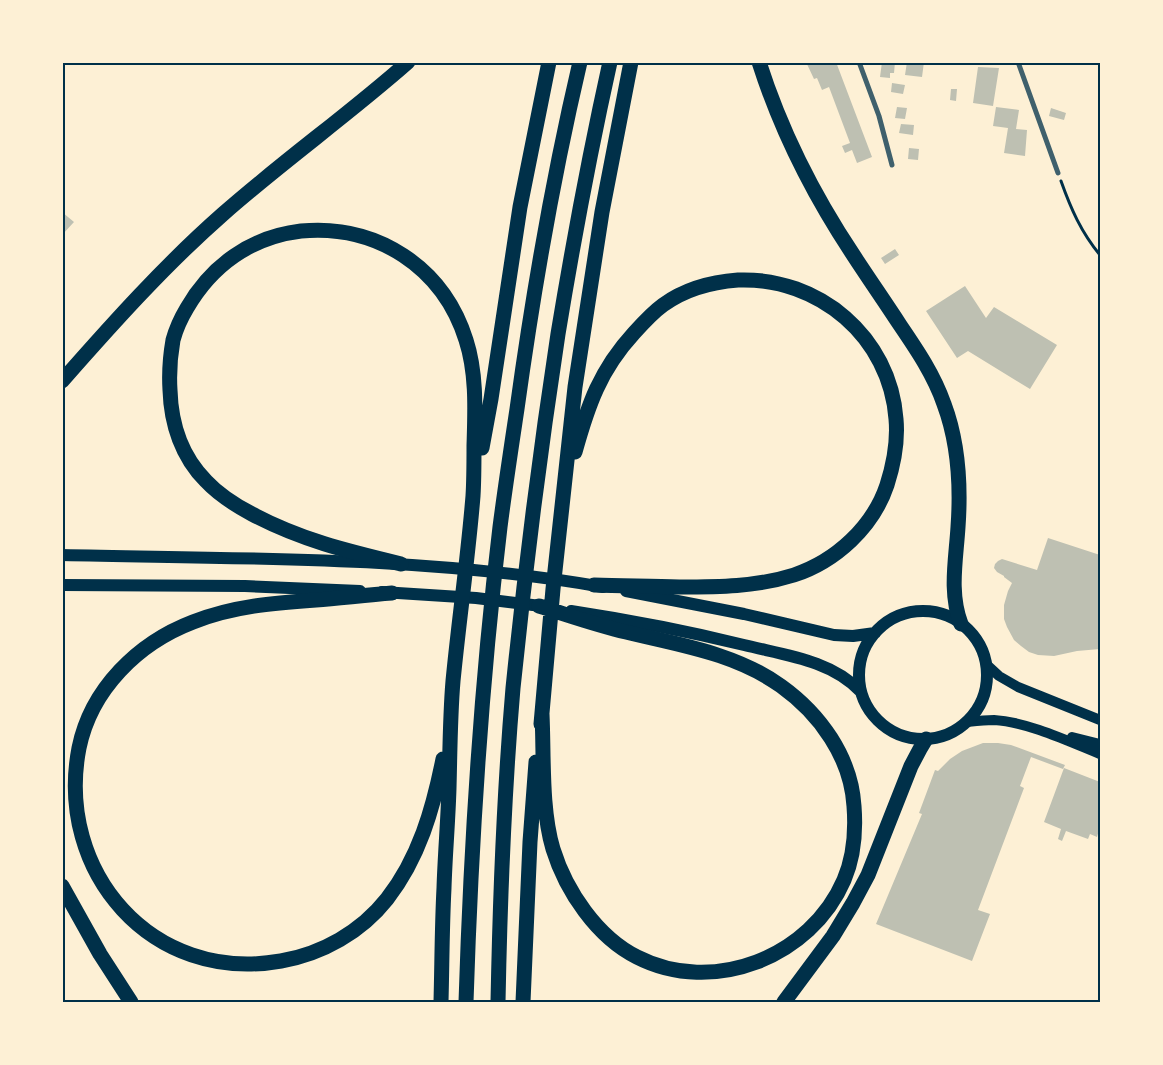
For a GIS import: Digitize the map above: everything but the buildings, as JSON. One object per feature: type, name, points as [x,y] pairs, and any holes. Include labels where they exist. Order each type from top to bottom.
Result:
[{"type":"highway","points":[[62,381],[148,286],[204,232],[267,177],[408,62]]},
{"type":"highway","points":[[441,1002],[451,716],[458,626],[473,494],[488,414],[520,207],[549,62]]},
{"type":"highway","points":[[466,1002],[475,816],[485,683],[500,530],[536,282],[580,62]]},
{"type":"highway","points":[[498,1002],[507,778],[513,690],[528,546],[566,283],[610,62]]},
{"type":"highway","points":[[523,1002],[533,790],[575,387],[610,167],[631,62]]},
{"type":"highway","points":[[759,62],[766,85],[782,123],[816,193],[854,256],[926,365],[945,404],[953,431],[959,464],[960,509],[954,584],[955,605],[961,624]]},
{"type":"highway","points":[[401,564],[312,541],[264,520],[230,502],[207,483],[188,458],[181,443],[172,413],[170,384],[171,353],[176,332],[184,314],[198,290],[217,268],[239,252],[265,240],[293,232],[319,230],[345,232],[369,238],[393,249],[416,264],[434,281],[450,305],[462,329],[470,353],[475,391],[473,494]]},
{"type":"highway","points":[[563,499],[588,409],[608,366],[630,337],[653,313],[675,297],[697,287],[726,281],[758,280],[785,285],[808,293],[837,311],[854,326],[875,352],[887,378],[892,392],[896,418],[896,446],[891,471],[883,495],[870,518],[854,538],[834,554],[797,574],[754,584],[708,587],[594,585]]},
{"type":"highway","points":[[392,593],[265,604],[219,613],[178,628],[153,642],[133,658],[114,677],[97,700],[82,736],[76,765],[75,797],[77,813],[82,840],[92,865],[106,891],[125,912],[153,936],[186,952],[214,961],[262,964],[288,960],[318,950],[336,942],[359,927],[372,915],[402,878],[420,842],[433,802],[451,716]]},
{"type":"highway","points":[[539,606],[591,618],[623,632],[698,649],[732,660],[758,672],[780,686],[816,718],[839,752],[854,799],[854,836],[851,860],[843,883],[832,903],[809,930],[791,945],[757,962],[736,969],[694,972],[672,969],[648,962],[627,951],[600,929],[585,911],[567,881],[553,849],[546,810],[542,714]]},
{"type":"highway","points":[[784,1002],[833,936],[853,903],[875,858],[911,766],[926,739]]},
{"type":"highway","points":[[62,886],[100,954],[131,1002]]},
{"type":"main road","points":[[62,555],[278,558],[401,564],[490,572],[594,585],[665,598],[744,614],[824,634],[853,636],[874,633]]},
{"type":"main road","points":[[62,585],[252,586],[476,598],[539,606]]},
{"type":"main road","points":[[916,611],[940,613],[961,624],[977,641],[986,664],[986,681],[978,708],[958,729],[937,738],[909,738],[887,729],[870,712],[864,702],[858,678],[860,660],[867,643],[874,633],[893,618],[916,611]]},
{"type":"main road","points":[[591,618],[686,631],[789,656],[836,672],[848,679],[860,691]]},
{"type":"main road","points":[[986,664],[999,676],[1018,687],[1100,720]]},
{"type":"main road","points":[[966,722],[1004,721],[1100,744]]},
{"type":"main road","points":[[1027,726],[1100,754]]},
{"type":"street","points":[[859,62],[879,116],[892,165]]},
{"type":"street","points":[[1018,62],[1058,173]]},
{"type":"path","points":[[1058,173],[1076,219],[1100,255]]}]
